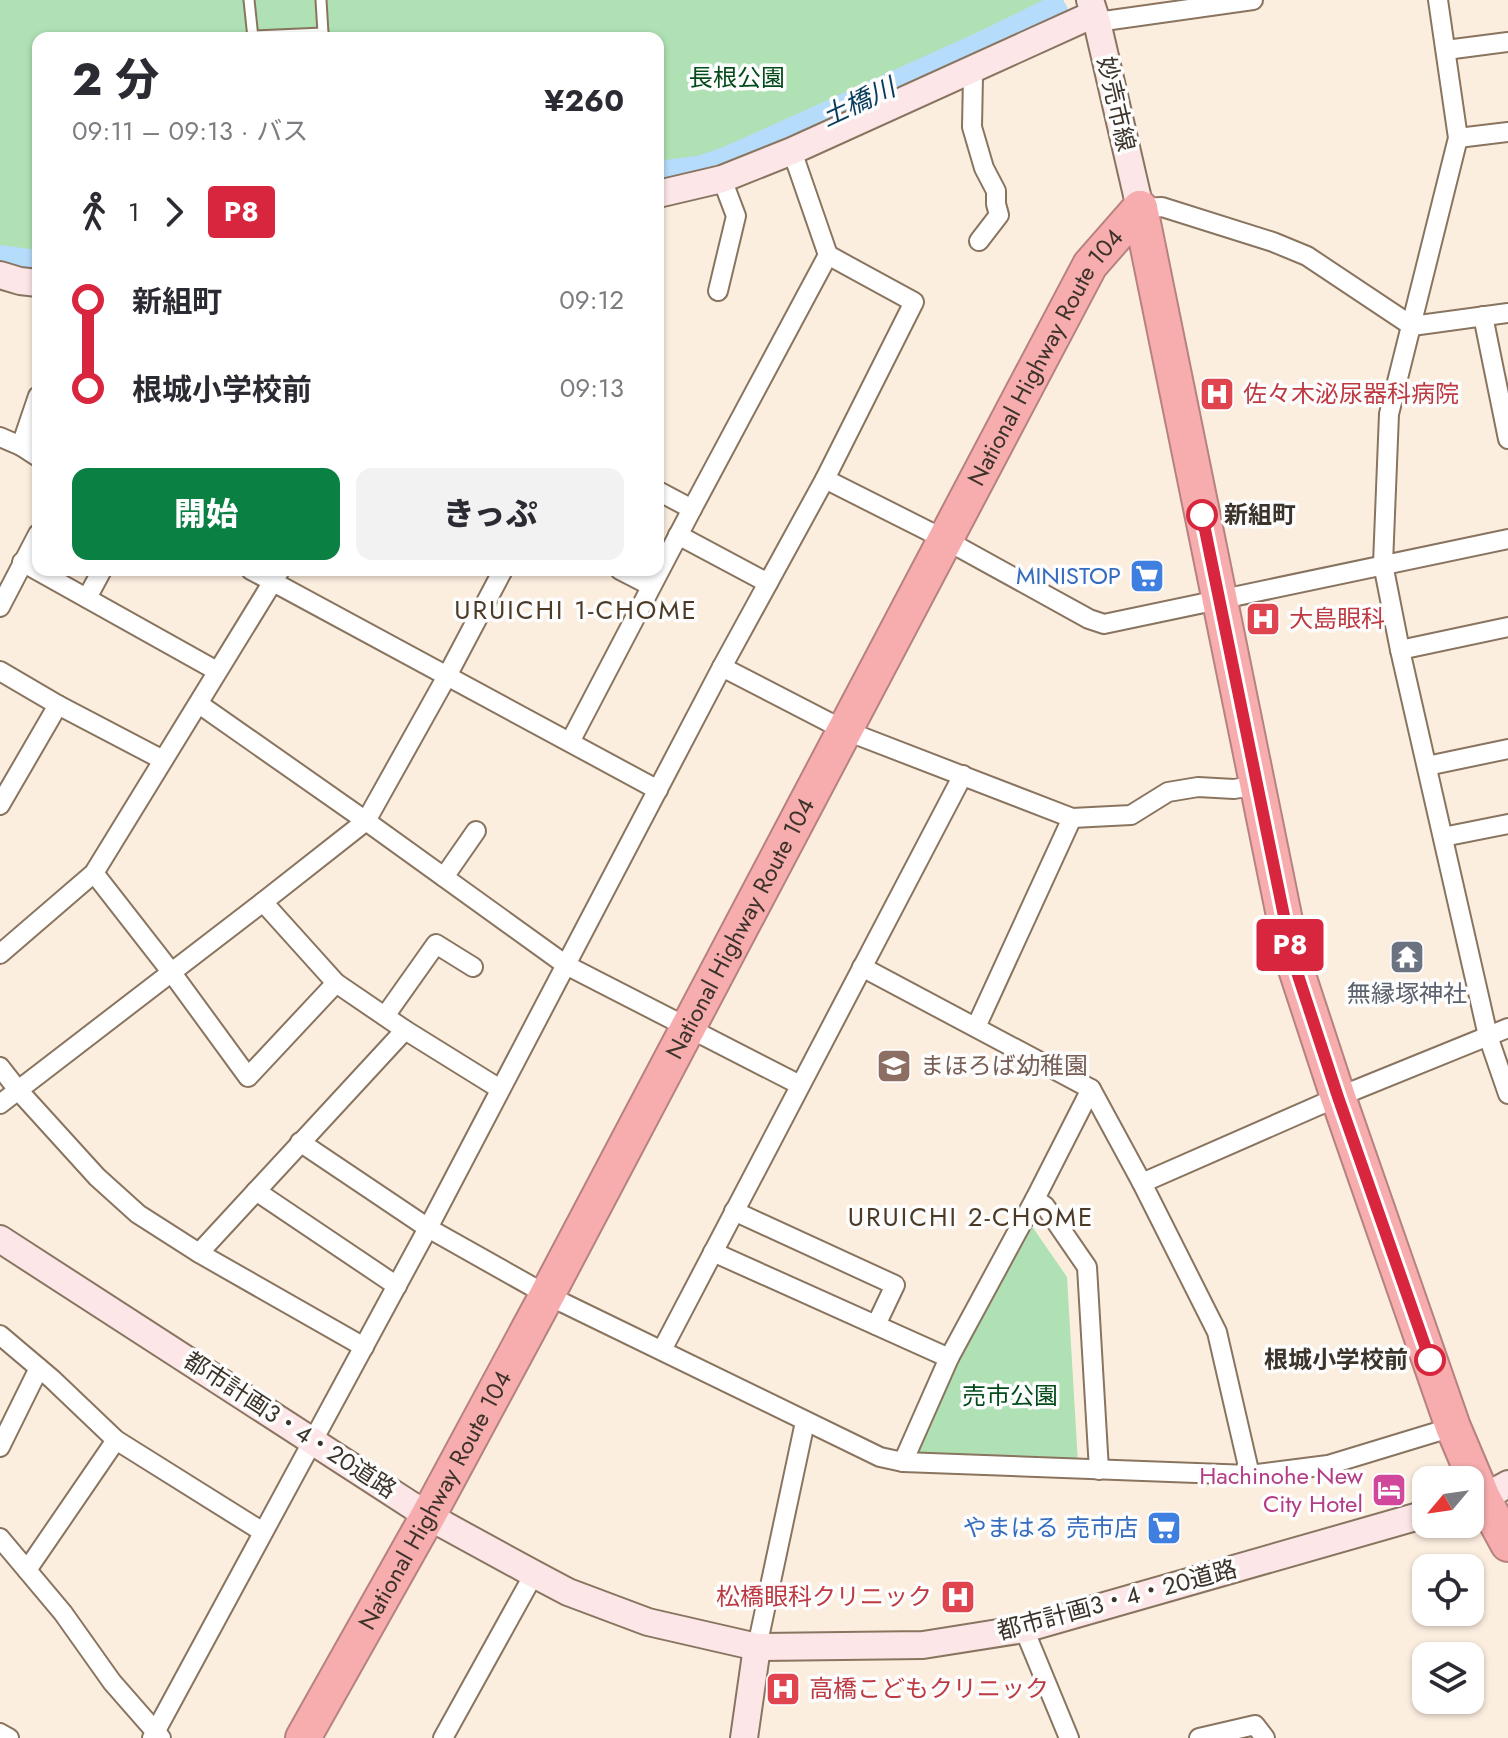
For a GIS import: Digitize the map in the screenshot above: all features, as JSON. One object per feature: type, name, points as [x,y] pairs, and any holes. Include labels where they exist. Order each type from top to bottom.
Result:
[{"type":"highway","name":"National Highway Route 104","points":[[303,1738],[547,1295],[1090,265],[1140,208]]},
{"type":"highway","name":"National Highway Route 104","points":[[1140,208],[1293,960],[1453,1427],[1508,1544]]},
{"type":"street","points":[[664,193],[722,179],[792,151],[1093,12],[1253,0]]},
{"type":"street","points":[[1438,0],[1458,138],[1389,414],[1383,564],[1488,1036],[1508,1094]]},
{"type":"street","name":"妙売市線","points":[[1093,12],[1140,208]]},
{"type":"street","points":[[1446,50],[1508,42]]},
{"type":"street","points":[[971,70],[972,127],[984,168],[996,191],[999,215],[979,241]]},
{"type":"street","points":[[1458,138],[1508,132]]},
{"type":"street","points":[[0,1538],[63,1613],[112,1682],[156,1736],[428,1228],[722,667],[825,479],[914,302],[828,255],[792,151]]},
{"type":"street","points":[[718,291],[736,216],[722,179]]},
{"type":"street","points":[[1140,208],[1162,207],[1307,256],[1412,326],[1508,313]]},
{"type":"street","points":[[664,561],[828,255]]},
{"type":"street","points":[[0,275],[32,282]]},
{"type":"street","points":[[1483,316],[1508,439]]},
{"type":"street","points":[[21,446],[32,414]]},
{"type":"street","points":[[0,437],[32,453]]},
{"type":"street","points":[[825,479],[944,539],[1089,619],[1104,624],[1508,539]]},
{"type":"street","points":[[664,494],[692,509]]},
{"type":"street","points":[[678,535],[768,583]]},
{"type":"street","points":[[0,607],[32,544]]},
{"type":"street","points":[[22,562],[32,568]]},
{"type":"street","points":[[47,576],[217,671]]},
{"type":"street","points":[[87,598],[99,576]]},
{"type":"street","points":[[0,954],[94,873],[277,576],[447,676],[658,790]]},
{"type":"street","points":[[0,1104],[366,821],[500,576]]},
{"type":"street","points":[[632,576],[651,586]]},
{"type":"street","points":[[570,742],[656,576]]},
{"type":"street","points":[[1400,650],[1508,627]]},
{"type":"street","points":[[722,667],[844,730],[1072,818],[1131,815],[1168,792],[1198,787],[1234,789],[1258,785]]},
{"type":"street","points":[[0,671],[163,760]]},
{"type":"street","points":[[199,704],[566,965],[800,1085]]},
{"type":"street","points":[[0,805],[58,705]]},
{"type":"street","points":[[1427,766],[1508,749]]},
{"type":"street","points":[[662,1350],[963,775]]},
{"type":"street","points":[[976,1027],[1072,818]]},
{"type":"street","points":[[1443,837],[1508,824]]},
{"type":"street","points":[[444,877],[476,831]]},
{"type":"street","points":[[94,873],[248,1077],[336,983]]},
{"type":"street","points":[[263,902],[336,983],[500,1089]]},
{"type":"street","points":[[385,1016],[436,944],[473,967]]},
{"type":"street","points":[[862,967],[1091,1089],[1217,1332],[1250,1475]]},
{"type":"street","points":[[1142,1183],[1338,1097],[1508,1028]]},
{"type":"street","points":[[199,1253],[405,1030]]},
{"type":"street","points":[[0,1067],[97,1177],[138,1214],[199,1253],[364,1347]]},
{"type":"street","points":[[903,1462],[949,1358],[1091,1089]]},
{"type":"street","points":[[300,1142],[428,1228],[547,1295],[880,1457],[903,1462],[1250,1475],[1328,1465],[1453,1427]]},
{"type":"street","points":[[256,1191],[397,1286]]},
{"type":"street","points":[[1035,1199],[1045,1206],[1087,1267],[1099,1470]]},
{"type":"street","points":[[734,1211],[895,1285],[876,1325]]},
{"type":"street","name":"都市計画3・4・20道路","points":[[0,1239],[428,1516],[534,1574],[568,1592],[648,1622],[757,1647],[923,1645],[1024,1629],[1412,1518]]},
{"type":"street","points":[[713,1252],[949,1358]]},
{"type":"street","points":[[0,1335],[116,1440],[263,1532]]},
{"type":"street","points":[[0,1447],[39,1368]]},
{"type":"street","points":[[744,1738],[757,1647],[805,1422]]},
{"type":"street","points":[[27,1570],[116,1440]]},
{"type":"street","points":[[443,1738],[534,1574]]},
{"type":"street","points":[[1024,1629],[1069,1738]]},
{"type":"street","points":[[1199,1738],[1255,1725],[1265,1738]]},
{"type":"street","points":[[0,1733],[9,1738]]},
{"type":"lane","points":[[249,0],[252,32]]},
{"type":"lane","points":[[321,0],[324,32]]},
{"type":"green space","name":"長根公園","points":[[0,0],[1064,0],[1062,10],[1049,18],[957,55],[955,64],[731,165],[664,182],[664,32],[32,32],[32,268],[0,264]]},
{"type":"green space","name":"売市公園","points":[[1029,1222],[1067,1277],[1078,1463],[913,1454],[930,1412]]},
{"type":"waterway","name":"土橋川","points":[[664,175],[703,170],[729,161],[1053,12]]},
{"type":"waterway","name":"土橋川","points":[[0,260],[32,264]]},
{"type":"bus line","name":"P8","points":[[1202,515],[1293,960],[1430,1360]]},
{"type":"place","name":"佐々木泌尿器科病院","points":[[1217,394]]},
{"type":"place","name":"新組町","points":[[1202,515]]},
{"type":"place","name":"MINISTOP","points":[[1147,576]]},
{"type":"place","name":"大島眼科","points":[[1263,619]]},
{"type":"place","name":"無縁塚神社","points":[[1407,957]]},
{"type":"place","name":"まほろば幼稚園","points":[[894,1066]]},
{"type":"place","name":"根城小学校前","points":[[1430,1360]]},
{"type":"place","name":"Hachinohe New City Hotel","points":[[1389,1490]]},
{"type":"place","name":"やまはる 売市店","points":[[1164,1528]]},
{"type":"place","name":"松橋眼科クリニック","points":[[958,1597]]},
{"type":"place","name":"高橋こどもクリニック","points":[[783,1689]]},
{"type":"district","name":"URUICHI 1-CHOME","points":[[576,610]]},
{"type":"district","name":"URUICHI 2-CHOME","points":[[971,1217]]}]
